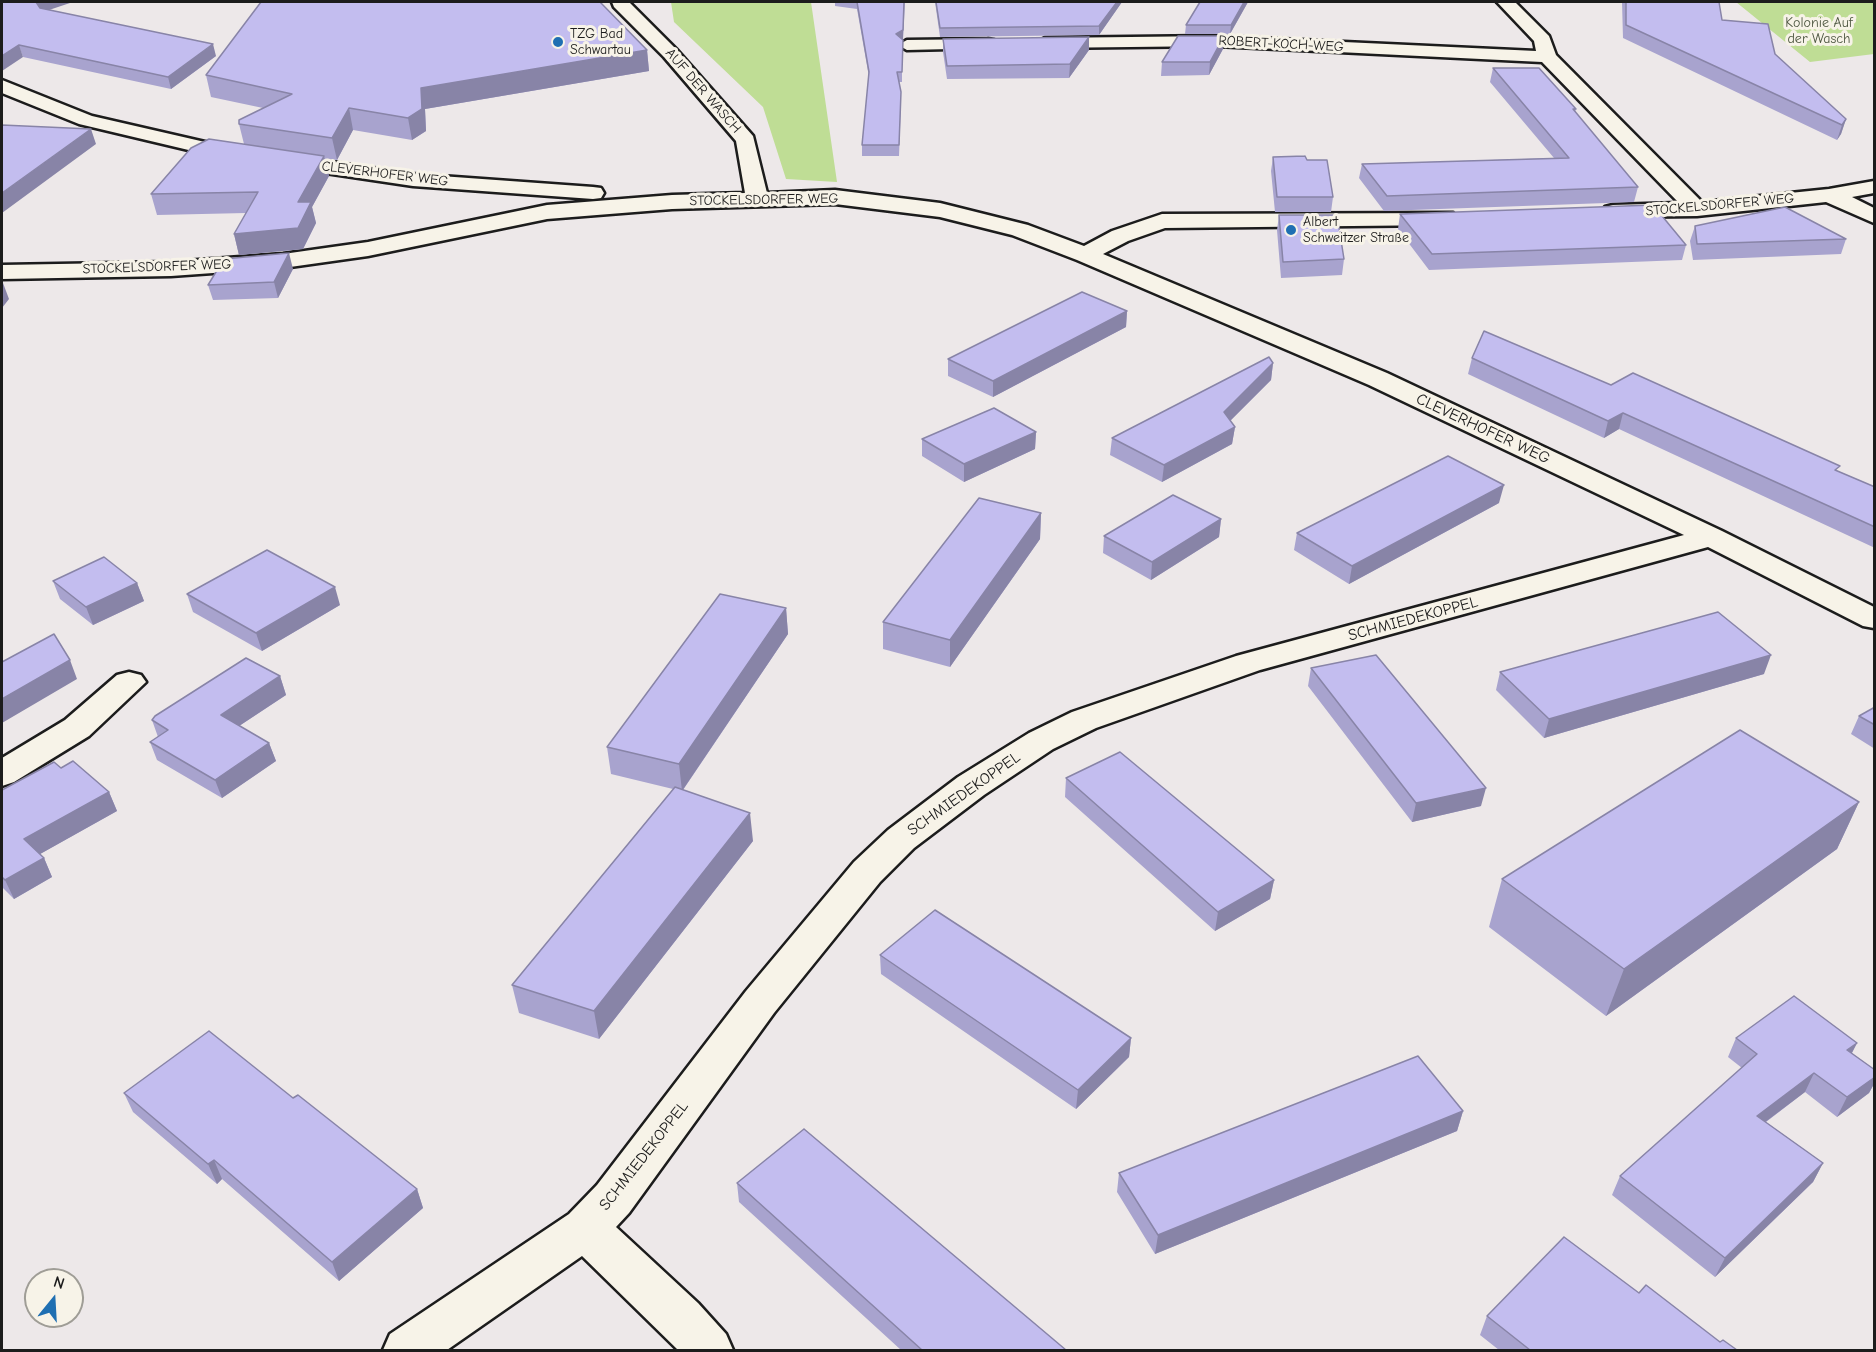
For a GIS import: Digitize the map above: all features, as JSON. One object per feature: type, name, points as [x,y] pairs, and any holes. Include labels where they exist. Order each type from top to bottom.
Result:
[{"type":"street","name":"AUF DER WASCH","points":[[618,2],[670,53],[746,140],[757,198]]},
{"type":"street","points":[[1506,2],[1542,40],[1547,57],[1697,209]]},
{"type":"street","name":"ROBERT-KOCH-WEG","points":[[1026,43],[1216,41],[1547,57]]},
{"type":"street","points":[[907,45],[1002,44]]},
{"type":"street","name":"CLEVERHOFER WEG","points":[[2,86],[86,120],[218,151],[413,180],[578,191],[672,202]]},
{"type":"street","name":"STOCKELSDORFER WEG","points":[[1590,213],[1697,209],[1829,195],[1875,187]]},
{"type":"street","points":[[1829,195],[1875,216]]},
{"type":"street","name":"STOCKELSDORFER WEG","points":[[2,272],[171,269],[284,261],[368,249],[547,213],[672,202],[757,198],[835,197],[940,210],[1020,230],[1085,255]]},
{"type":"street","points":[[1085,255],[1120,236],[1162,221],[1351,221],[1470,217]]},
{"type":"street","name":"CLEVERHOFER WEG","points":[[1085,255],[1378,379],[1711,537],[1875,619]]},
{"type":"street","name":"SCHMIEDEKOPPEL","points":[[407,1350],[585,1228],[614,1199],[760,1002],[871,868],[901,838],[971,786],[1041,741],[1083,720],[1248,663],[1711,537]]},
{"type":"street","points":[[2,774],[77,728],[129,682]]},
{"type":"street","points":[[585,1228],[681,1319],[709,1350]]},
{"type":"green space","points":[[671,2],[811,2],[837,182],[786,179],[763,107],[674,22]]},
{"type":"green space","name":"Kolonie Auf der Wasch","points":[[1736,2],[1874,2],[1874,54],[1810,62]]},
{"type":"building","points":[[2,2],[36,2],[40,8],[213,44],[168,77],[19,45],[2,56]]},
{"type":"building","points":[[261,2],[600,2],[647,50],[421,88],[422,109],[408,118],[349,108],[332,138],[239,124],[239,120],[292,94],[206,75]]},
{"type":"building","points":[[857,2],[904,2],[903,30],[896,34],[903,40],[902,72],[897,72],[901,92],[899,145],[862,145],[869,72]]},
{"type":"building","points":[[936,2],[1117,2],[1099,26],[940,28]]},
{"type":"building","points":[[1200,2],[1244,2],[1231,25],[1186,25]]},
{"type":"building","points":[[1626,2],[1719,2],[1722,20],[1768,24],[1775,54],[1846,119],[1842,125],[1626,25]]},
{"type":"building","points":[[1178,36],[1224,36],[1210,62],[1162,62]]},
{"type":"building","points":[[1089,37],[1070,64],[947,66],[943,39]]},
{"type":"building","points":[[1493,68],[1539,68],[1576,109],[1573,109],[1638,187],[1387,196],[1362,164],[1569,158]]},
{"type":"building","points":[[2,125],[91,129],[2,193]]},
{"type":"building","points":[[209,139],[324,156],[298,202],[311,202],[298,228],[234,234],[258,192],[151,194],[191,148]]},
{"type":"building","points":[[1305,156],[1307,160],[1327,160],[1333,197],[1277,197],[1273,157]]},
{"type":"building","points":[[1653,205],[1686,245],[1432,254],[1400,214]]},
{"type":"building","points":[[1785,207],[1846,239],[1697,244],[1695,226]]},
{"type":"building","points":[[1279,215],[1337,215],[1344,259],[1283,262]]},
{"type":"building","points":[[289,253],[274,282],[208,285],[224,259]]},
{"type":"building","points":[[1082,292],[1127,311],[993,381],[948,359]]},
{"type":"building","points":[[1484,331],[1611,385],[1633,373],[1840,466],[1835,470],[1875,487],[1875,527],[1623,413],[1608,421],[1472,358]]},
{"type":"building","points":[[1269,357],[1273,363],[1224,412],[1235,427],[1164,465],[1112,438]]},
{"type":"building","points":[[994,408],[1036,432],[964,464],[922,439]]},
{"type":"building","points":[[1448,456],[1504,485],[1352,566],[1297,533]]},
{"type":"building","points":[[1173,495],[1221,519],[1152,562],[1104,536]]},
{"type":"building","points":[[979,498],[1041,513],[950,640],[883,622]]},
{"type":"building","points":[[267,550],[335,587],[256,633],[187,594]]},
{"type":"building","points":[[104,557],[137,583],[86,607],[53,581]]},
{"type":"building","points":[[720,594],[786,608],[679,764],[607,747]]},
{"type":"building","points":[[1718,612],[1771,655],[1549,719],[1500,672]]},
{"type":"building","points":[[54,634],[70,660],[2,699],[2,662]]},
{"type":"building","points":[[1376,655],[1486,788],[1416,803],[1311,668]]},
{"type":"building","points":[[246,658],[280,676],[221,715],[269,743],[215,780],[150,742],[168,730],[152,720],[155,716]]},
{"type":"building","points":[[1875,707],[1875,725],[1859,716]]},
{"type":"building","points":[[1740,730],[1859,802],[1624,969],[1502,879]]},
{"type":"building","points":[[1120,752],[1274,880],[1218,912],[1066,778]]},
{"type":"building","points":[[73,761],[109,792],[24,839],[44,858],[5,880],[2,877],[2,790],[54,762],[61,768]]},
{"type":"building","points":[[675,787],[750,813],[594,1011],[512,985]]},
{"type":"building","points":[[935,910],[1131,1038],[1078,1090],[880,955]]},
{"type":"building","points":[[1794,996],[1857,1043],[1847,1050],[1875,1070],[1875,1077],[1847,1097],[1814,1073],[1757,1116],[1823,1163],[1725,1258],[1620,1176],[1757,1054],[1736,1038]]},
{"type":"building","points":[[209,1031],[293,1098],[298,1095],[417,1189],[332,1262],[214,1160],[208,1164],[124,1093]]},
{"type":"building","points":[[1418,1056],[1463,1111],[1158,1235],[1119,1173]]},
{"type":"building","points":[[804,1129],[1066,1350],[922,1350],[737,1183]]},
{"type":"building","points":[[1564,1237],[1639,1293],[1646,1285],[1720,1342],[1723,1340],[1737,1350],[1530,1350],[1487,1316]]},
{"type":"place","name":"TZG Bad Schwartau","points":[[558,42]]},
{"type":"place","name":"Albert Schweitzer Straße","points":[[1291,230]]}]
